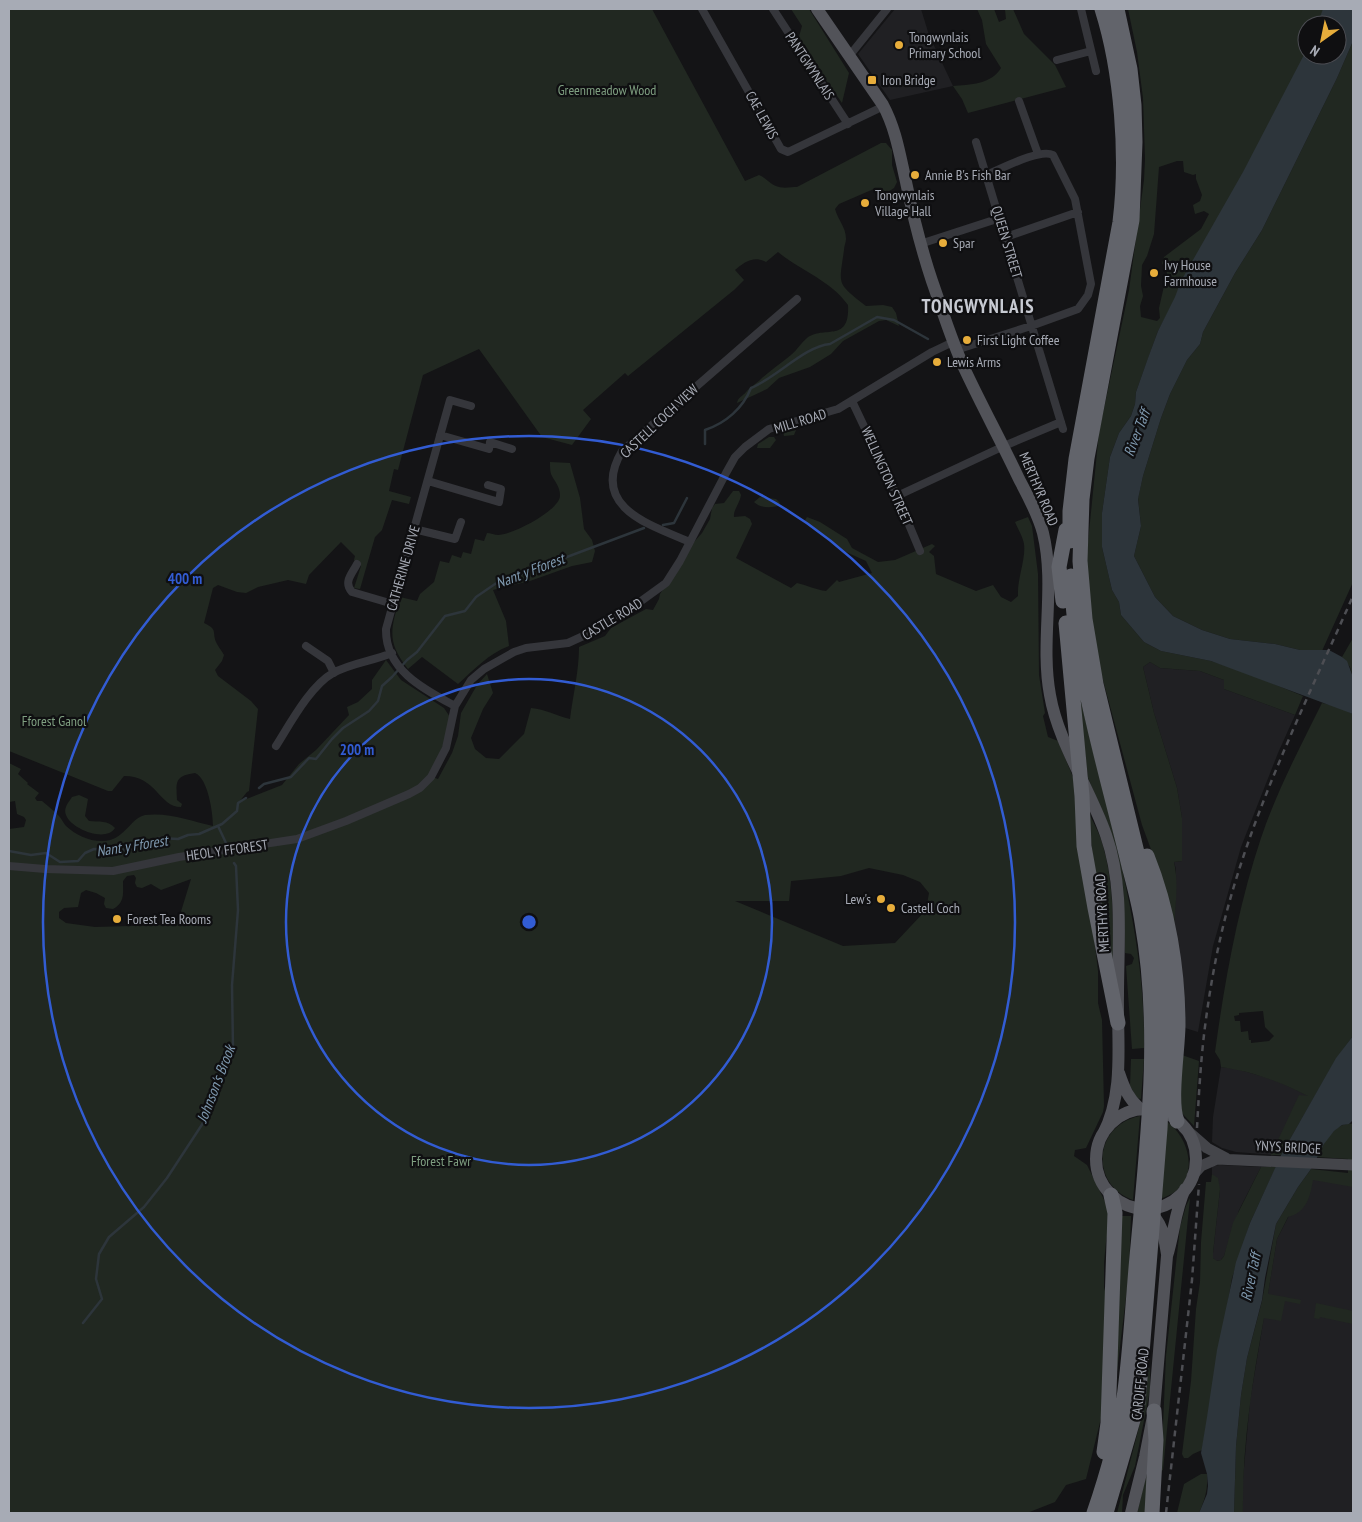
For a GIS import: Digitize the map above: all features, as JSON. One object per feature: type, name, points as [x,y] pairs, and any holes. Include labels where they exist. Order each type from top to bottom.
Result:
[{"type":"highway","points":[[1094,1513],[1112,1456],[1124,1397],[1148,1144],[1153,1030],[1149,966],[1142,920],[1096,730],[1080,654],[1073,615],[1070,555],[1072,487],[1123,199],[1120,99],[1102,9]]},
{"type":"highway","points":[[1106,1513],[1138,1403],[1160,1130],[1164,1035],[1162,977],[1152,914],[1096,684],[1085,619],[1080,561],[1082,499],[1087,458],[1132,220],[1136,142],[1134,105],[1130,69],[1117,9]]},
{"type":"highway","points":[[1070,512],[1059,567],[1082,796],[1084,846],[1094,908],[1118,1023]]},
{"type":"highway","points":[[1128,811],[1154,876],[1164,912],[1171,950],[1178,1025],[1175,1120]]},
{"type":"highway","points":[[1103,1488],[1104,1453],[1108,1423],[1115,1213],[1111,1195]]},
{"type":"highway","points":[[1152,1513],[1156,1440],[1154,1412]]},
{"type":"main road","name":"MERTHYR ROAD","points":[[817,9],[884,106],[890,119],[897,141],[920,244],[954,346],[1034,508],[1043,533],[1047,558],[1046,664],[1050,697],[1060,729],[1106,834],[1116,876],[1119,923],[1118,1070],[1110,1118],[1103,1134]]},
{"type":"main road","name":"MERTHYR ROAD","points":[[1118,1070],[1125,1091],[1132,1102],[1140,1109]]},
{"type":"main road","points":[[1140,1109],[1153,1109],[1175,1120],[1193,1142],[1195,1151],[1192,1176],[1185,1189],[1175,1200],[1158,1213],[1122,1203],[1111,1195],[1100,1179],[1097,1165],[1097,1148],[1103,1134],[1118,1118],[1128,1112],[1140,1109]]},
{"type":"main road","name":"YNYS BRIDGE","points":[[1175,1120],[1207,1148],[1228,1159]]},
{"type":"main road","name":"YNYS BRIDGE","points":[[1192,1176],[1198,1168],[1216,1159],[1351,1166]]},
{"type":"main road","name":"CARDIFF ROAD","points":[[1131,1513],[1154,1412],[1167,1256],[1173,1237],[1179,1204],[1185,1189]]},
{"type":"main road","name":"CARDIFF ROAD","points":[[1158,1213],[1167,1256]]},
{"type":"street","name":"CAE LEWIS","points":[[702,9],[781,149],[788,152],[884,106]]},
{"type":"street","name":"PANTGWYNLAIS","points":[[773,9],[848,124]]},
{"type":"street","points":[[850,55],[887,9]]},
{"type":"street","points":[[1081,9],[1096,71]]},
{"type":"street","points":[[1057,60],[1091,51]]},
{"type":"street","points":[[986,175],[1038,154],[1019,101]]},
{"type":"street","name":"QUEEN STREET","points":[[976,142],[1062,425],[1004,446]]},
{"type":"street","name":"MILL ROAD","points":[[690,542],[735,457],[745,447],[770,429],[838,409],[932,352],[1031,326],[1078,310],[1088,295],[1091,284],[1075,199],[1053,155],[1048,152],[1038,154]]},
{"type":"street","points":[[1006,237],[1078,212]]},
{"type":"street","points":[[920,244],[1000,218]]},
{"type":"street","name":"CASTELL COCH VIEW","points":[[690,542],[640,521],[623,507],[616,497],[614,489],[613,478],[617,460],[622,451],[796,299]]},
{"type":"street","name":"CATHERINE DRIVE","points":[[455,706],[416,683],[400,667],[386,637],[386,629],[450,400],[471,406]]},
{"type":"street","name":"WELLINGTON STREET","points":[[852,401],[897,496],[920,551]]},
{"type":"street","points":[[440,435],[489,449],[490,442],[512,449]]},
{"type":"street","points":[[897,496],[1004,446]]},
{"type":"street","points":[[428,481],[499,502],[501,489],[488,485]]},
{"type":"street","points":[[414,529],[455,539],[461,522]]},
{"type":"street","name":"CASTLE ROAD","points":[[431,776],[446,748],[455,706],[471,680],[484,669],[514,652],[526,648],[555,645],[579,639],[606,624],[658,590],[672,574],[690,542]]},
{"type":"street","points":[[357,564],[347,582],[347,587],[352,592],[393,604]]},
{"type":"street","points":[[306,646],[328,661],[334,672]]},
{"type":"street","points":[[276,746],[302,705],[323,680],[334,672],[392,653]]},
{"type":"street","name":"HEOL Y FFOREST","points":[[9,866],[113,871],[179,857],[296,839],[346,821],[409,794],[420,788],[431,776]]},
{"type":"shaded area","name":"Tongwynlais Primary School","points":[[895,9],[921,9],[929,35],[953,86],[890,100],[858,54]]},
{"type":"shaded area","points":[[1150,662],[1160,668],[1200,671],[1224,680],[1224,689],[1295,715],[1241,847],[1213,946],[1198,1032],[1182,1027],[1174,929],[1176,869],[1174,862],[1182,861],[1182,818],[1177,788],[1154,713],[1143,667]]},
{"type":"shaded area","points":[[1221,1067],[1237,1069],[1275,1080],[1309,1096],[1274,1155],[1236,1152],[1222,1148],[1212,1142],[1213,1117]]},
{"type":"shaded area","points":[[1212,1166],[1261,1167],[1239,1210],[1224,1256],[1221,1260],[1216,1261],[1213,1258],[1213,1253],[1220,1189],[1212,1174]]},
{"type":"shaded area","points":[[1315,1176],[1353,1180],[1353,1513],[1243,1513],[1243,1479],[1250,1401],[1277,1239],[1293,1208]]},
{"type":"green space","points":[[9,9],[652,9],[745,181],[759,175],[778,187],[797,187],[881,143],[886,143],[892,150],[892,165],[897,182],[894,188],[888,192],[876,188],[839,204],[835,209],[846,235],[841,271],[842,282],[849,292],[866,306],[883,305],[892,307],[896,313],[899,326],[886,320],[879,321],[843,341],[831,354],[810,367],[779,378],[767,389],[737,403],[739,398],[791,355],[807,338],[814,334],[840,329],[845,325],[848,317],[848,305],[841,296],[824,282],[778,252],[766,262],[757,259],[749,260],[735,270],[744,280],[734,290],[628,376],[625,373],[583,410],[591,419],[572,445],[542,437],[479,349],[423,375],[398,470],[394,469],[389,491],[411,497],[409,504],[392,500],[382,530],[375,537],[360,589],[354,588],[361,566],[354,560],[355,556],[341,542],[309,575],[306,584],[288,580],[258,587],[246,593],[237,592],[218,585],[213,588],[204,623],[212,628],[215,640],[224,655],[215,670],[218,676],[251,701],[258,709],[249,791],[239,802],[282,785],[299,764],[316,750],[349,715],[347,707],[358,702],[372,689],[372,680],[386,660],[401,680],[444,708],[452,720],[432,777],[438,779],[452,753],[458,736],[461,713],[477,685],[487,674],[493,693],[483,709],[471,738],[475,749],[486,758],[499,759],[524,734],[531,708],[570,719],[579,647],[605,636],[611,628],[646,609],[653,610],[660,594],[702,533],[710,519],[712,508],[715,504],[724,503],[733,491],[739,491],[741,495],[734,517],[745,516],[750,519],[752,524],[736,558],[791,588],[797,583],[826,591],[837,580],[839,582],[872,573],[866,561],[846,552],[804,522],[807,517],[820,522],[847,539],[852,548],[878,562],[895,560],[932,544],[935,546],[929,552],[934,556],[936,574],[976,591],[993,585],[1001,597],[1011,602],[1018,596],[1024,550],[1023,539],[1015,522],[1028,517],[1032,526],[1038,574],[1039,675],[1045,713],[1043,716],[1048,737],[1058,741],[1073,777],[1098,971],[1098,1003],[1102,1020],[1103,1112],[1086,1148],[1075,1150],[1074,1156],[1087,1165],[1111,1214],[1104,1263],[1104,1287],[1107,1298],[1104,1406],[1086,1479],[1066,1485],[1055,1502],[1027,1513],[9,1513],[9,829],[24,827],[26,820],[17,814],[15,801],[9,802],[9,763],[21,769],[18,774],[39,793],[35,798],[37,801],[42,801],[59,816],[66,826],[85,838],[100,841],[115,838],[138,818],[154,814],[213,826],[211,805],[206,789],[200,776],[195,773],[178,780],[177,800],[182,804],[181,807],[167,802],[151,786],[135,777],[124,776],[112,791],[108,791],[9,751]],"holes":[[[869,868],[903,875],[920,882],[929,893],[926,910],[895,943],[843,946],[735,901],[789,901],[791,881],[841,876]],[[134,875],[137,887],[142,888],[151,884],[161,890],[191,879],[179,918],[166,925],[95,927],[66,923],[59,918],[59,912],[64,908],[78,907],[81,893],[86,890],[105,898],[104,904],[106,908],[113,909],[120,904],[123,894],[123,881],[127,876]]]},
{"type":"green space","points":[[791,9],[809,9],[849,73],[842,103],[798,40],[802,26]]},
{"type":"green space","points":[[977,9],[994,9],[999,22],[1006,19],[1005,9],[1013,9],[1024,34],[1055,65],[1066,87],[968,113],[962,99],[953,86],[980,83],[992,77],[1001,68],[986,44],[982,20]]},
{"type":"green space","points":[[1128,9],[1325,9],[1324,15],[1297,15],[1297,65],[1302,65],[1158,331],[1136,392],[1131,416],[1119,433],[1110,457],[1102,513],[1102,547],[1112,590],[1119,602],[1121,615],[1144,642],[1161,651],[1211,661],[1242,671],[1303,696],[1295,715],[1224,689],[1224,680],[1200,671],[1160,668],[1150,662],[1143,667],[1154,713],[1177,788],[1182,818],[1182,861],[1174,862],[1176,887],[1174,929],[1163,882],[1142,825],[1100,669],[1092,624],[1086,562],[1099,432],[1129,290],[1144,180],[1143,98],[1137,52]],"holes":[[[1183,161],[1184,172],[1196,174],[1202,195],[1200,201],[1193,205],[1195,214],[1204,211],[1209,214],[1201,229],[1164,257],[1162,263],[1167,273],[1159,308],[1160,318],[1157,321],[1141,317],[1140,306],[1143,296],[1141,286],[1142,265],[1154,234],[1159,167]]]},
{"type":"green space","points":[[1353,41],[1353,582],[1322,651],[1300,650],[1275,644],[1230,639],[1202,630],[1173,616],[1155,597],[1134,556],[1141,526],[1138,498],[1143,476],[1170,394],[1187,360],[1200,344],[1203,332],[1235,273],[1262,230],[1343,65],[1347,65],[1347,55]]},
{"type":"green space","points":[[794,425],[796,430],[794,435],[784,436],[783,431],[785,427]]},
{"type":"green space","points":[[769,437],[774,437],[776,440],[770,448],[757,448],[758,444]]},
{"type":"green space","points":[[550,462],[570,463],[580,498],[584,529],[592,540],[595,551],[592,562],[572,566],[530,581],[493,590],[506,621],[509,646],[488,658],[458,684],[422,657],[408,669],[396,650],[392,634],[400,597],[417,601],[420,594],[434,582],[440,561],[449,563],[452,555],[461,558],[463,552],[471,554],[475,539],[484,541],[487,533],[498,535],[514,531],[535,521],[553,508],[558,501],[560,492],[551,474]]},
{"type":"green space","points":[[760,497],[776,499],[780,503],[775,507],[756,504],[754,502]]},
{"type":"green space","points":[[1353,638],[1353,677],[1350,667],[1342,657]]},
{"type":"green space","points":[[1077,683],[1131,909],[1143,1001],[1144,1048],[1132,1049],[1126,966],[1132,964],[1134,958],[1131,954],[1125,953],[1123,886],[1110,829],[1088,778]]},
{"type":"green space","points":[[1322,703],[1336,706],[1353,714],[1353,1036],[1336,1059],[1281,1155],[1271,1155],[1299,1095],[1308,1096],[1266,1078],[1221,1067],[1220,1060],[1215,1052],[1233,944],[1253,864],[1274,803]],"holes":[[[1263,1011],[1265,1027],[1274,1036],[1269,1041],[1251,1043],[1248,1031],[1241,1032],[1240,1021],[1235,1021],[1234,1016],[1239,1015],[1239,1013]]]},
{"type":"green space","points":[[79,795],[88,799],[85,816],[89,821],[109,824],[115,828],[111,832],[97,834],[89,832],[74,825],[69,820],[65,812],[68,803],[72,797]]},
{"type":"green space","points":[[1088,811],[1102,842],[1110,878],[1113,974],[1094,868]]},
{"type":"green space","points":[[1182,1055],[1199,1061],[1194,1126],[1179,1110]]},
{"type":"green space","points":[[1131,1059],[1144,1059],[1141,1099],[1137,1098],[1130,1086]]},
{"type":"green space","points":[[1140,1116],[1133,1200],[1119,1192],[1109,1181],[1104,1169],[1103,1155],[1106,1142],[1113,1131],[1125,1122]]},
{"type":"green space","points":[[1166,1121],[1174,1128],[1185,1145],[1189,1164],[1183,1183],[1176,1191],[1158,1200]]},
{"type":"green space","points":[[1346,1124],[1353,1124],[1353,1187],[1313,1180],[1303,1208],[1300,1212],[1288,1217],[1277,1239],[1268,1294],[1301,1300],[1300,1304],[1285,1301],[1281,1321],[1264,1318],[1249,1415],[1244,1464],[1243,1513],[1234,1513],[1236,1446],[1241,1395],[1247,1358],[1262,1301],[1276,1224],[1311,1169],[1348,1173],[1348,1159],[1317,1157],[1327,1139],[1335,1130]]},
{"type":"green space","points":[[1261,1167],[1276,1167],[1250,1223],[1232,1278],[1202,1450],[1188,1458],[1184,1458],[1182,1454],[1200,1282],[1206,1182],[1211,1182],[1212,1174],[1218,1178],[1220,1189],[1213,1253],[1213,1258],[1217,1261],[1221,1260],[1224,1256],[1233,1223]]},
{"type":"green space","points":[[1190,1198],[1163,1470],[1161,1471],[1166,1356],[1180,1227]]},
{"type":"green space","points":[[1119,1216],[1131,1216],[1129,1272],[1113,1405]]},
{"type":"green space","points":[[1316,1303],[1353,1311],[1353,1324],[1320,1317],[1319,1319],[1314,1318]]},
{"type":"green space","points":[[1147,1356],[1150,1371],[1150,1390],[1135,1466],[1123,1495],[1122,1513],[1117,1513],[1139,1427]]},
{"type":"green space","points":[[1151,1455],[1148,1513],[1137,1513]]},
{"type":"green space","points":[[1201,1474],[1207,1474],[1207,1484],[1199,1513],[1177,1513],[1184,1484]]},
{"type":"water","points":[[1323,9],[1353,9],[1353,41],[1347,55],[1347,15],[1321,15]]},
{"type":"water","name":"River Taff","points":[[1299,65],[1343,65],[1262,230],[1235,273],[1203,332],[1200,344],[1187,360],[1170,394],[1143,476],[1138,499],[1141,526],[1134,556],[1155,597],[1173,616],[1202,630],[1230,639],[1275,644],[1300,650],[1329,650],[1342,657],[1347,661],[1353,677],[1353,714],[1211,661],[1161,651],[1144,642],[1121,615],[1119,602],[1112,590],[1102,547],[1102,513],[1110,457],[1119,433],[1131,416],[1136,392],[1158,331],[1181,281],[1243,172]]},
{"type":"water","name":"River Taff","points":[[1353,1036],[1353,1120],[1334,1131],[1324,1144],[1311,1169],[1276,1224],[1262,1300],[1247,1358],[1241,1395],[1236,1446],[1234,1513],[1199,1513],[1207,1494],[1208,1486],[1207,1474],[1201,1453],[1217,1350],[1236,1262],[1250,1223],[1281,1155],[1336,1058]]},
{"type":"waterway","name":"Nant y Fforest","points":[[705,444],[705,430],[733,414],[748,395],[751,388],[811,350],[830,344],[877,317],[894,320],[928,339]]},
{"type":"waterway","name":"Nant y Fforest","points":[[663,525],[674,523],[687,498]]},
{"type":"waterway","name":"Nant y Fforest","points":[[259,788],[264,784],[291,777],[309,758],[316,759],[343,728],[369,711],[378,701],[382,686],[417,652],[445,616],[465,611],[476,597],[495,584],[644,528]]},
{"type":"waterway","name":"Nant y Fforest","points":[[9,851],[31,855],[46,853],[60,862],[78,861],[85,853],[94,849],[128,850],[159,838],[178,839],[188,835],[199,834],[222,824],[237,811],[238,803],[246,798]]},
{"type":"waterway","name":"Johnson's Brook","points":[[218,826],[226,843]]},
{"type":"waterway","name":"Johnson's Brook","points":[[83,1323],[102,1299],[96,1279],[99,1254],[109,1237],[144,1207],[167,1178],[205,1120],[233,1048],[232,985],[238,910],[236,866],[234,863]]},
{"type":"railway","points":[[1197,1128],[1201,1060],[1208,1002],[1229,902],[1259,812],[1353,596]]},
{"type":"railway","points":[[1166,1513],[1192,1280],[1199,1184]]},
{"type":"place","name":"Tongwynlais Primary School","points":[[899,45]]},
{"type":"place","name":"Iron Bridge","points":[[872,80]]},
{"type":"place","name":"Annie B's Fish Bar","points":[[915,175]]},
{"type":"place","name":"Tongwynlais Village Hall","points":[[865,203]]},
{"type":"place","name":"Spar","points":[[943,243]]},
{"type":"place","name":"Ivy House Farmhouse","points":[[1154,273]]},
{"type":"place","name":"First Light Coffee","points":[[967,340]]},
{"type":"place","name":"Lewis Arms","points":[[937,362]]},
{"type":"place","name":"Lew's","points":[[881,899]]},
{"type":"place","name":"Castell Coch","points":[[891,908]]},
{"type":"place","name":"Forest Tea Rooms","points":[[117,919]]},
{"type":"district","name":"TONGWYNLAIS","points":[[978,306]]},
{"type":"park label","name":"Greenmeadow Wood","points":[[607,90]]},
{"type":"park label","name":"Fforest Ganol","points":[[54,721]]},
{"type":"park label","name":"Fforest Fawr","points":[[441,1161]]}]
